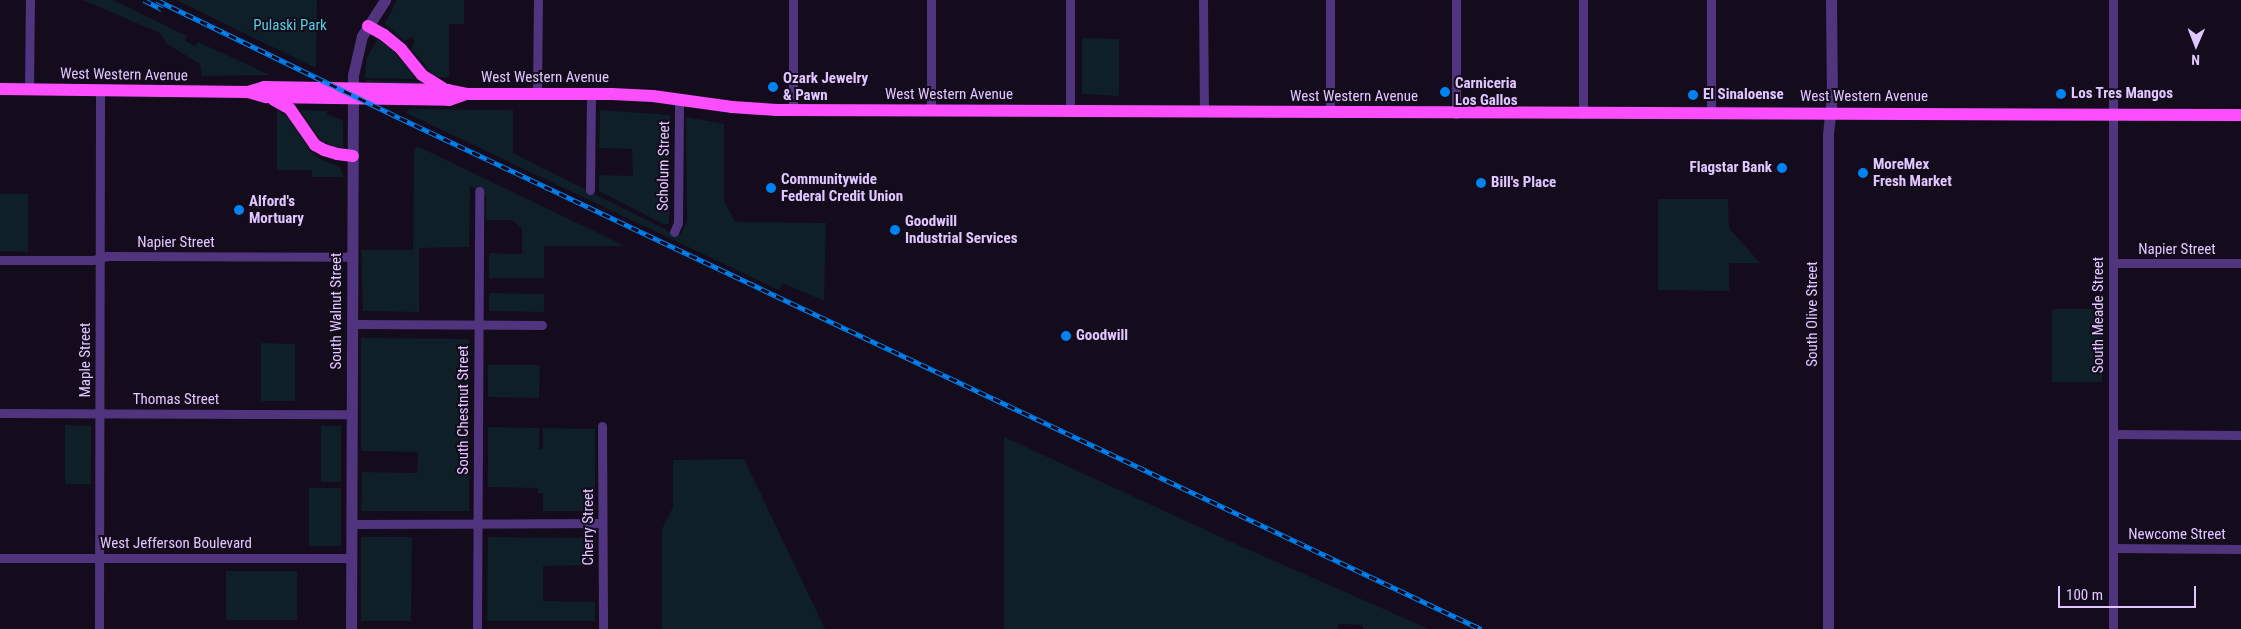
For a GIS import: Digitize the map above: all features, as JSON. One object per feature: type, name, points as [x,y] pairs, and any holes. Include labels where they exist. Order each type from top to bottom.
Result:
[{"type":"main road","points":[[368,26],[384,35],[401,49],[422,75],[448,90]]},
{"type":"main road","name":"West Western Avenue","points":[[248,92],[264,87],[449,100],[467,94]]},
{"type":"main road","name":"West Western Avenue","points":[[0,90],[248,92],[266,97],[448,90],[467,94],[590,94],[679,99],[732,107],[793,110],[1456,114],[2241,115]]},
{"type":"main road","points":[[266,97],[282,103],[290,109],[315,144],[337,154],[353,156]]},
{"type":"street","points":[[29,90],[30,0]]},
{"type":"street","name":"South Walnut Street","points":[[351,629],[353,93],[358,45],[384,0]]},
{"type":"street","points":[[537,93],[538,0]]},
{"type":"street","points":[[793,0],[793,110]]},
{"type":"street","points":[[931,0],[931,111]]},
{"type":"street","points":[[1070,0],[1070,111]]},
{"type":"street","points":[[1203,0],[1204,112]]},
{"type":"street","points":[[1330,0],[1330,113]]},
{"type":"street","points":[[1456,0],[1456,114]]},
{"type":"street","points":[[1583,0],[1583,114]]},
{"type":"street","points":[[1711,0],[1711,113]]},
{"type":"street","name":"South Olive Street","points":[[1828,629],[1828,134],[1830,113],[1831,0]]},
{"type":"street","name":"South Meade Street","points":[[2113,0],[2113,629]]},
{"type":"street","name":"Maple Street","points":[[99,629],[100,90]]},
{"type":"street","points":[[590,94],[590,190]]},
{"type":"street","name":"Scholum Street","points":[[674,232],[678,223],[679,99]]},
{"type":"street","name":"South Chestnut Street","points":[[477,629],[478,191]]},
{"type":"street","name":"Napier Street","points":[[0,260],[352,257]]},
{"type":"street","name":"Napier Street","points":[[2113,263],[2241,263]]},
{"type":"street","points":[[352,324],[542,324]]},
{"type":"street","name":"Thomas Street","points":[[0,413],[352,414]]},
{"type":"street","name":"Cherry Street","points":[[602,426],[603,629]]},
{"type":"street","points":[[2113,434],[2241,434]]},
{"type":"street","points":[[351,524],[602,523]]},
{"type":"street","name":"Newcome Street","points":[[2113,548],[2241,549]]},
{"type":"street","name":"West Jefferson Boulevard","points":[[0,558],[351,558]]},
{"type":"green space","points":[[83,0],[113,0],[187,36],[185,41],[195,46],[198,42],[270,75],[202,76],[200,64],[167,44],[160,33]]},
{"type":"green space","name":"Pulaski Park","points":[[176,0],[317,0],[316,68]]},
{"type":"green space","points":[[397,0],[464,0],[464,24],[449,24],[449,77],[437,77],[432,74],[411,48],[415,42],[412,37],[405,41],[385,24]]},
{"type":"green space","points":[[1082,38],[1119,39],[1119,96],[1082,94]]},
{"type":"green space","points":[[377,39],[391,48],[417,79],[365,78],[366,60]]},
{"type":"green space","points":[[366,80],[420,82],[422,84],[367,84]]},
{"type":"green space","points":[[409,109],[513,110],[513,153],[674,234],[681,234],[687,221],[686,117],[724,124],[724,201],[735,222],[826,223],[824,301],[783,283],[779,290],[406,113]]},
{"type":"green space","points":[[277,110],[288,118],[311,152],[322,160],[339,166],[344,177],[312,177],[312,170],[277,170]]},
{"type":"green space","points":[[300,110],[327,111],[327,114],[343,121],[343,147],[333,147],[320,139]]},
{"type":"green space","points":[[600,110],[670,115],[669,224],[663,224],[599,191],[599,175],[633,176],[632,149],[599,148]]},
{"type":"green space","points":[[417,146],[625,246],[544,246],[544,278],[489,278],[489,253],[522,254],[522,228],[512,220],[486,220],[486,195],[470,186],[469,247],[419,248],[419,312],[363,311],[361,250],[413,250],[414,151]]},
{"type":"green space","points":[[0,194],[28,194],[28,252],[0,251]]},
{"type":"green space","points":[[1658,199],[1728,199],[1729,228],[1760,263],[1729,263],[1729,291],[1658,290]]},
{"type":"green space","points":[[489,293],[544,294],[544,312],[489,311]]},
{"type":"green space","points":[[2052,309],[2102,309],[2102,382],[2052,382]]},
{"type":"green space","points":[[361,338],[469,339],[469,511],[361,511],[362,472],[417,473],[418,452],[361,451]]},
{"type":"green space","points":[[261,343],[295,344],[295,401],[261,401]]},
{"type":"green space","points":[[488,365],[540,365],[539,398],[488,397]]},
{"type":"green space","points":[[65,425],[91,426],[91,484],[65,484]]},
{"type":"green space","points":[[321,426],[341,426],[341,482],[321,482]]},
{"type":"green space","points":[[488,427],[539,428],[539,449],[543,449],[543,428],[595,429],[595,511],[543,511],[543,493],[538,493],[538,488],[488,487]]},
{"type":"green space","points":[[1004,437],[1238,545],[1429,629],[1363,629],[1363,625],[1339,624],[1338,629],[1004,629]]},
{"type":"green space","points":[[744,459],[825,629],[662,629],[662,529],[673,507],[673,460]]},
{"type":"green space","points":[[309,488],[341,488],[341,546],[309,546]]},
{"type":"green space","points":[[361,537],[412,537],[411,621],[361,621]]},
{"type":"green space","points":[[488,537],[596,538],[595,565],[543,566],[543,601],[595,602],[595,621],[487,621]]},
{"type":"green space","points":[[226,571],[297,571],[297,620],[226,620]]},
{"type":"railway","points":[[144,0],[162,9]]},
{"type":"railway","points":[[157,0],[400,118],[1481,629]]},
{"type":"place","name":"Ozark Jewelry & Pawn","points":[[773,87]]},
{"type":"place","name":"Carniceria Los Gallos","points":[[1445,92]]},
{"type":"place","name":"Los Tres Mangos","points":[[2061,94]]},
{"type":"place","name":"El Sinaloense","points":[[1693,95]]},
{"type":"place","name":"Flagstar Bank","points":[[1782,168]]},
{"type":"place","name":"MoreMex Fresh Market","points":[[1863,173]]},
{"type":"place","name":"Bill's Place","points":[[1481,183]]},
{"type":"place","name":"Communitywide Federal Credit Union","points":[[771,188]]},
{"type":"place","name":"Alford's Mortuary","points":[[239,210]]},
{"type":"place","name":"Goodwill Industrial Services","points":[[895,230]]},
{"type":"place","name":"Goodwill","points":[[1066,336]]}]
